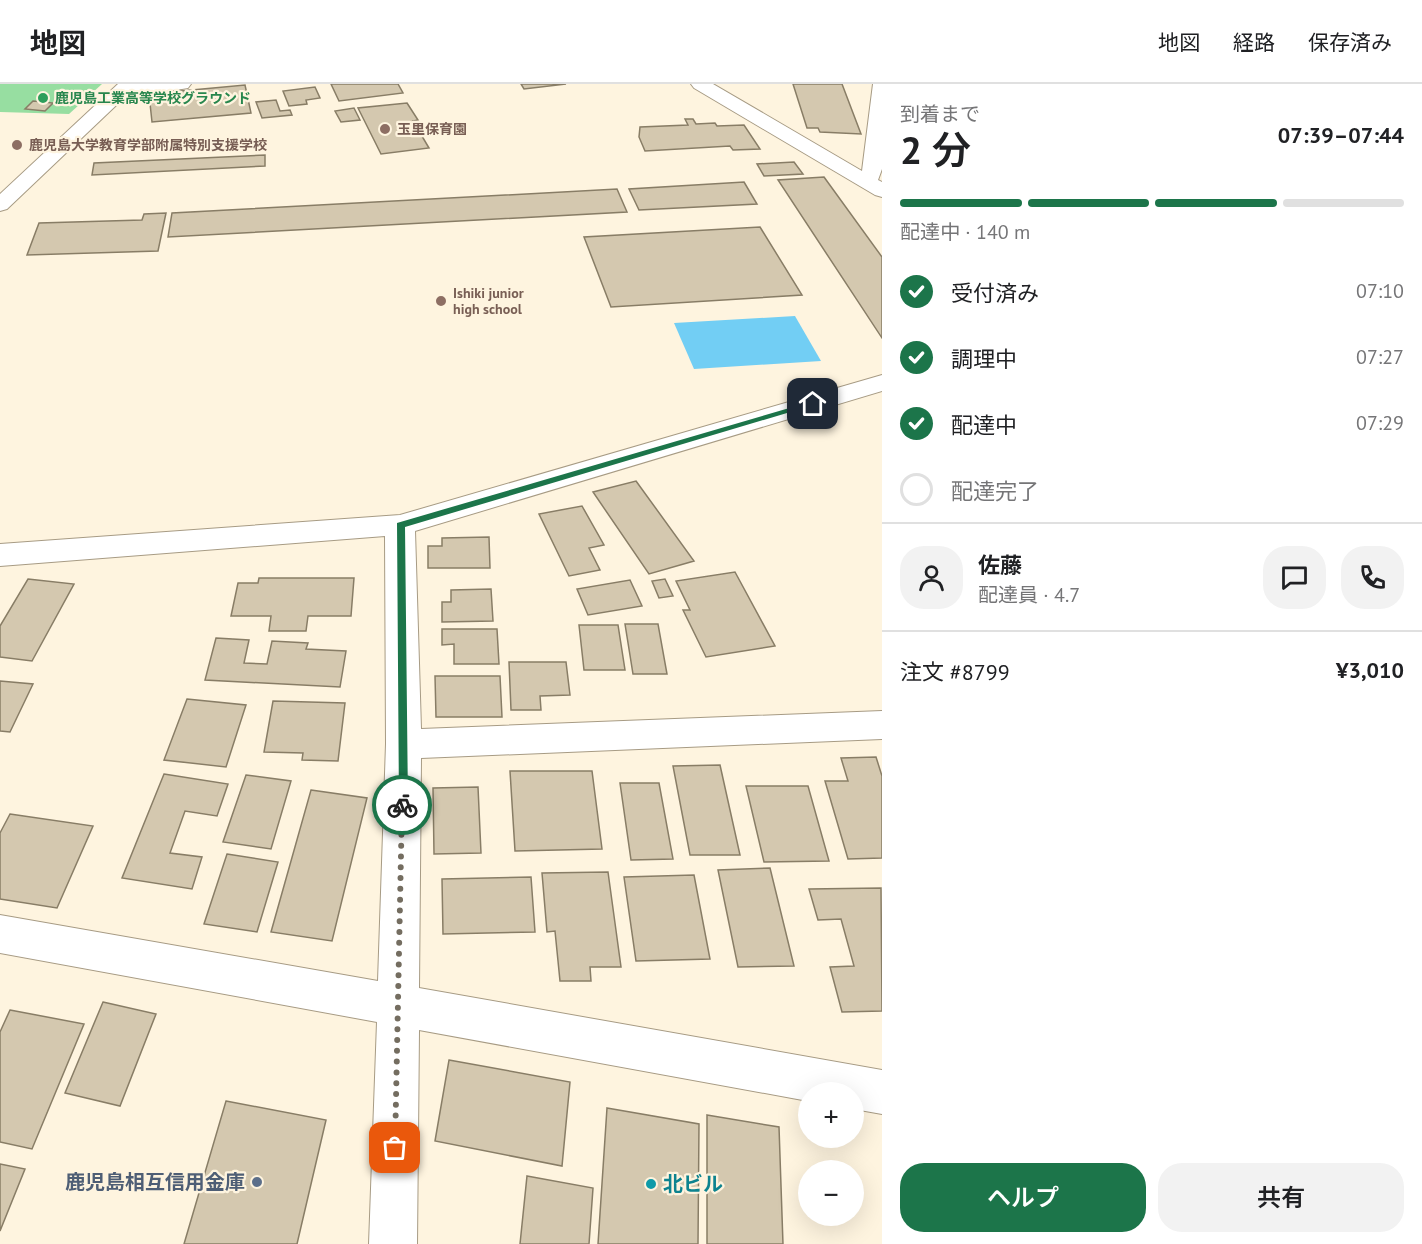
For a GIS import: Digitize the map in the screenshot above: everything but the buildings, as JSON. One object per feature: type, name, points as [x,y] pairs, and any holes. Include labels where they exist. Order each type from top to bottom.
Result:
[{"type":"street","points":[[0,205],[125,87],[182,84]]},
{"type":"street","points":[[700,84],[875,187]]},
{"type":"street","points":[[875,187],[873,168],[882,84]]},
{"type":"street","points":[[0,555],[400,525],[882,383]]},
{"type":"street","points":[[393,1244],[404,744],[400,525]]},
{"type":"street","points":[[404,744],[882,725]]},
{"type":"street","points":[[0,934],[882,1092]]},
{"type":"green space","name":"鹿児島工業高等学校グラウンド","points":[[0,84],[102,84],[69,114],[0,112]]},
{"type":"water","points":[[795,316],[821,361],[694,369],[674,323]]},
{"type":"way so far","points":[[395,1148],[402,805]]},
{"type":"place","name":"鹿児島工業高等学校グラウンド","points":[[43,98]]},
{"type":"place","name":"玉里保育園","points":[[385,129]]},
{"type":"place","name":"鹿児島大学教育学部附属特別支援学校","points":[[17,145]]},
{"type":"place","name":"Ishiki junior high school","points":[[441,301]]},
{"type":"place","name":"鹿児島相互信用金庫","points":[[257,1182]]},
{"type":"place","name":"北ビル","points":[[651,1184]]},
{"type":"route","points":[[402,805],[404,744],[400,525],[813,404]]}]
